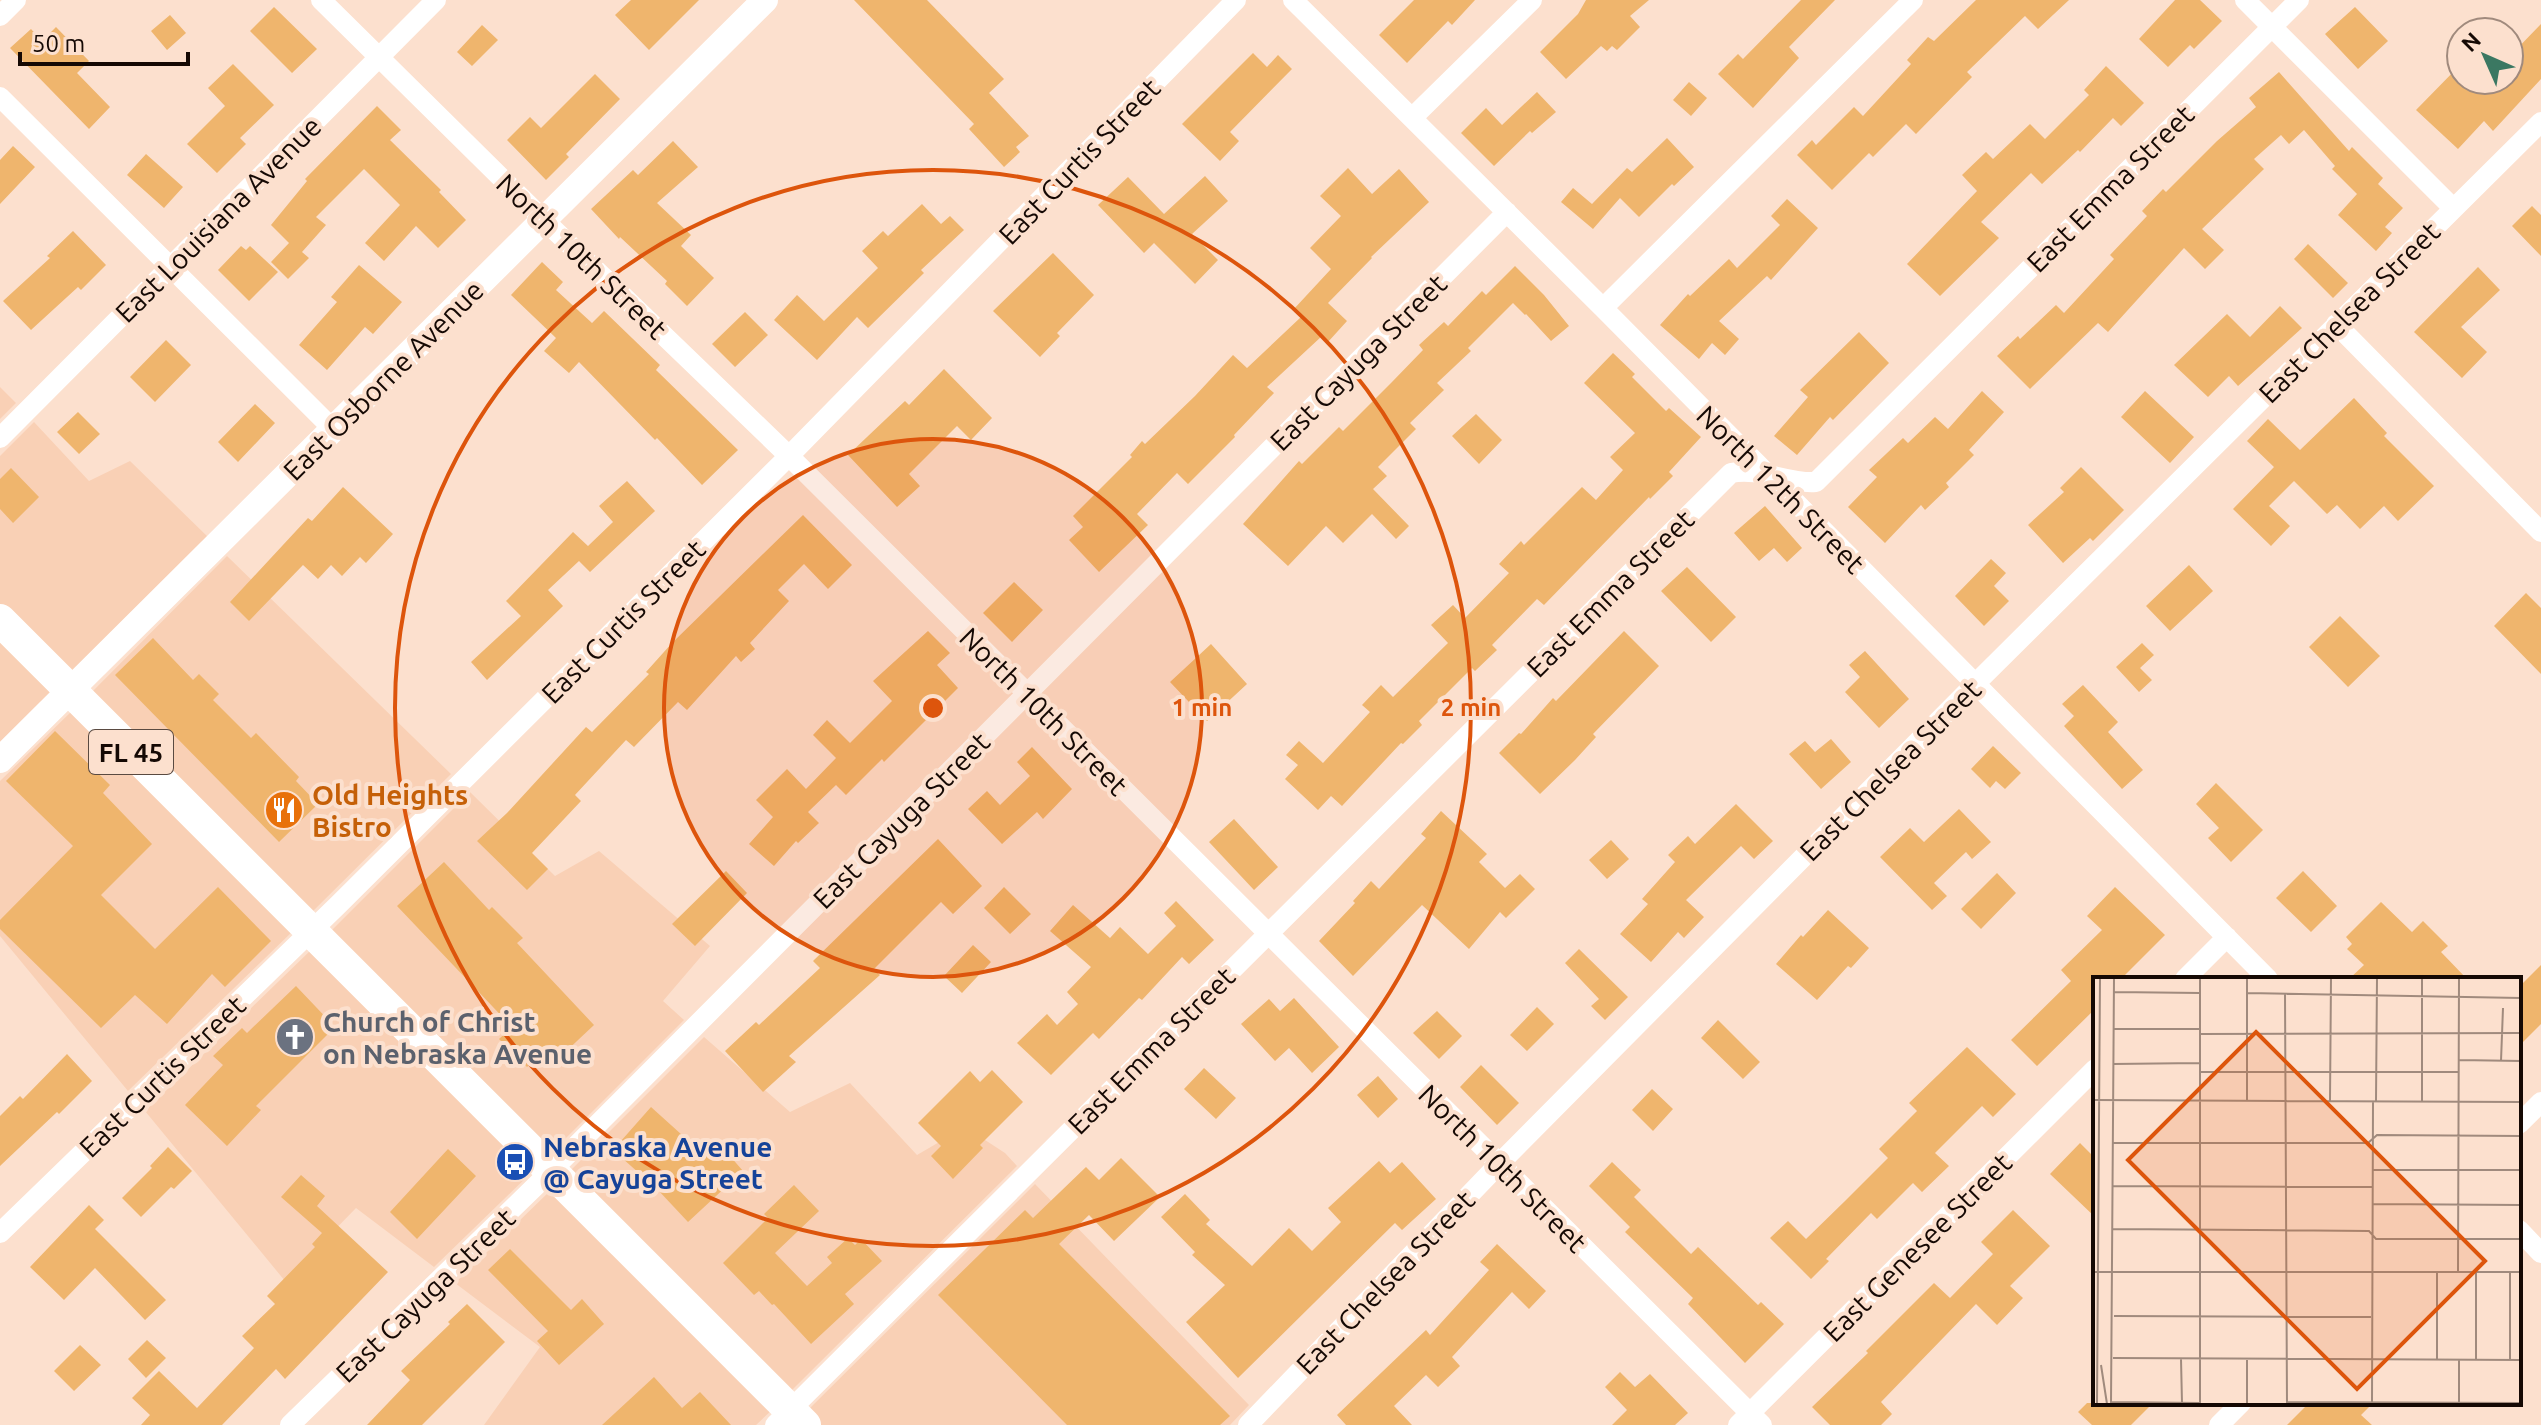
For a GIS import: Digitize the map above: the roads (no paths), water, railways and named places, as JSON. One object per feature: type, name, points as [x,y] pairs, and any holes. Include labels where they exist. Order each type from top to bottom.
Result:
[{"type":"main road","name":"FL 45","points":[[0,620],[551,1171],[790,1420]]},
{"type":"street","points":[[0,16],[16,0]]},
{"type":"street","name":"North 10th Street","points":[[321,0],[789,456],[1269,933],[1750,1421]]},
{"type":"street","name":"East Louisiana Avenue","points":[[0,438],[436,0]]},
{"type":"street","name":"East Osborne Avenue","points":[[0,760],[765,0]]},
{"type":"street","name":"East Curtis Street","points":[[0,1233],[311,931],[789,456],[1236,0]]},
{"type":"street","name":"North 12th Street","points":[[1293,0],[1413,117],[2266,977]]},
{"type":"street","points":[[1413,117],[1532,0]]},
{"type":"street","points":[[1603,308],[1913,0]]},
{"type":"street","points":[[2245,0],[2453,208]]},
{"type":"street","name":"East Emma Street","points":[[790,1420],[1269,933],[1731,473],[1742,471],[1801,483],[1816,482],[2299,0]]},
{"type":"street","points":[[0,97],[334,430]]},
{"type":"street","name":"East Chelsea Street","points":[[1248,1425],[1499,1164],[1975,684],[2541,122]]},
{"type":"street","name":"East Cayuga Street","points":[[290,1425],[551,1171],[1507,212]]},
{"type":"street","points":[[2336,324],[2541,532]]},
{"type":"street","points":[[2187,977],[2227,937]]},
{"type":"street","name":"East Genesee Street","points":[[1750,1421],[2093,1071]]},
{"type":"street","points":[[2521,1122],[2541,1102]]},
{"type":"street","points":[[2521,1232],[2541,1253]]},
{"type":"street","points":[[2219,1425],[2239,1405]]},
{"type":"place","name":"Old Heights Bistro","points":[[284,810]]},
{"type":"place","name":"Church of Christ on Nebraska Avenue","points":[[295,1037]]},
{"type":"place","name":"Nebraska Avenue @ Cayuga Street","points":[[515,1162]]}]
